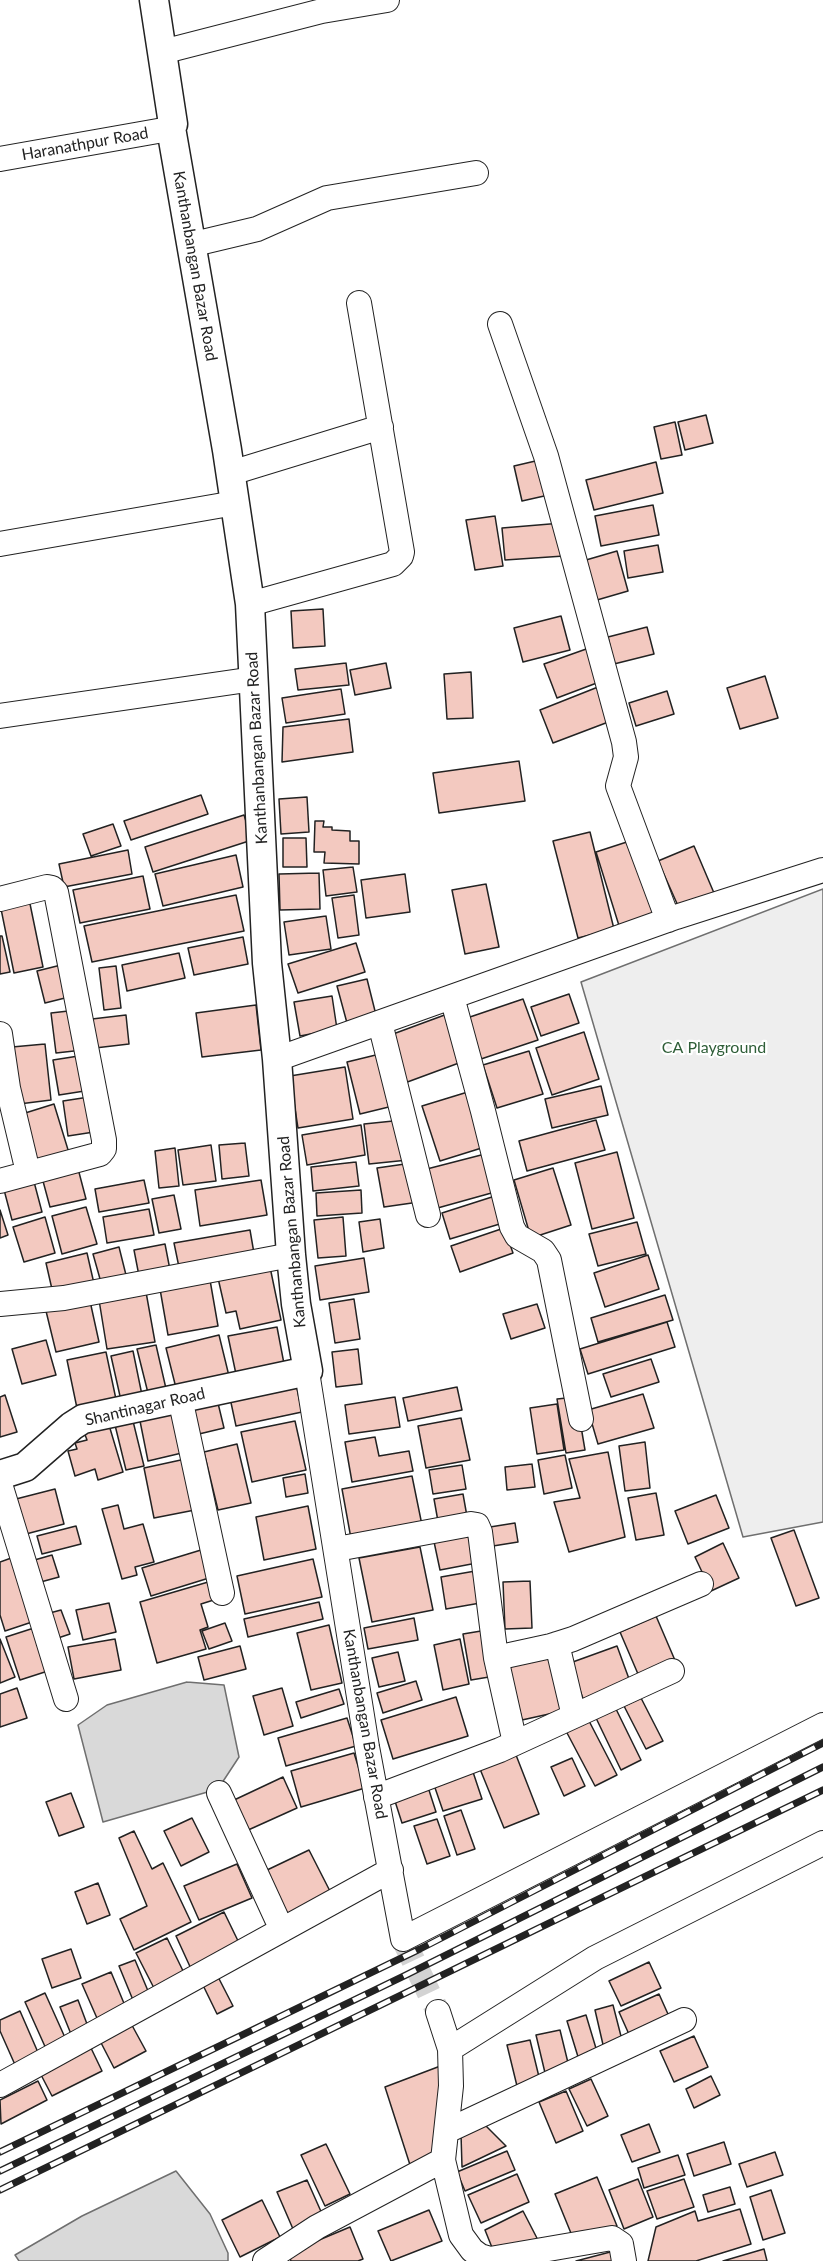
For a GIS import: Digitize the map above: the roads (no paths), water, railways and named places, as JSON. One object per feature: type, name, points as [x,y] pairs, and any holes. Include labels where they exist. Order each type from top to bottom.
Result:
[{"type":"street","name":"Kanthanbangan Bazar Road","points":[[154,0],[173,124],[170,128],[231,473],[250,604],[267,963],[277,1059],[291,1256],[307,1373],[367,1747],[403,1939],[823,1725]]},
{"type":"street","points":[[162,52],[322,11],[387,0]]},
{"type":"street","name":"Haranathpur Road","points":[[0,159],[170,128]]},
{"type":"street","points":[[190,245],[250,231],[327,198],[476,173]]},
{"type":"street","points":[[250,604],[393,564],[399,560],[402,552],[359,303]]},
{"type":"street","points":[[500,324],[546,456],[624,742],[626,757],[618,786],[668,920]]},
{"type":"street","points":[[231,473],[381,427]]},
{"type":"street","points":[[0,544],[235,503]]},
{"type":"street","points":[[0,716],[254,679]]},
{"type":"street","points":[[277,1059],[668,920],[823,870]]},
{"type":"street","points":[[0,899],[47,886],[56,892],[104,1140],[104,1149],[100,1154],[0,1181]]},
{"type":"street","points":[[452,997],[512,1227],[517,1236],[543,1251],[549,1260],[581,1419]]},
{"type":"street","points":[[380,1023],[428,1215]]},
{"type":"street","points":[[0,1034],[8,1088],[28,1172]]},
{"type":"street","points":[[0,1304],[64,1298],[291,1256]]},
{"type":"street","name":"Shantinagar Road","points":[[0,1475],[25,1467],[83,1419],[307,1373]]},
{"type":"street","points":[[180,1398],[222,1593]]},
{"type":"street","points":[[0,1484],[66,1699]]},
{"type":"street","points":[[337,1549],[471,1524],[477,1525],[480,1532],[496,1658],[515,1743]]},
{"type":"street","points":[[496,1658],[557,1644],[701,1584]]},
{"type":"street","points":[[557,1644],[574,1716]]},
{"type":"street","points":[[376,1797],[515,1743],[672,1671]]},
{"type":"street","points":[[219,1793],[282,1930]]},
{"type":"street","points":[[450,2049],[595,1958],[823,1843]]},
{"type":"street","points":[[0,2085],[391,1870]]},
{"type":"street","points":[[438,2012],[450,2049],[451,2086],[443,2160],[461,2235],[466,2244],[480,2256],[490,2259],[612,2238],[621,2244],[624,2261]]},
{"type":"street","points":[[447,2131],[684,2020]]},
{"type":"street","points":[[265,2261],[317,2227],[443,2160]]},
{"type":"tunnel","points":[[403,1939],[438,2012]]},
{"type":"railway","points":[[0,2152],[420,1949],[823,1743]]},
{"type":"railway","points":[[0,2171],[406,1975],[823,1767]]},
{"type":"railway","points":[[0,2190],[823,1790]]},
{"type":"park label","name":"CA Playground","points":[[714,1048]]}]
